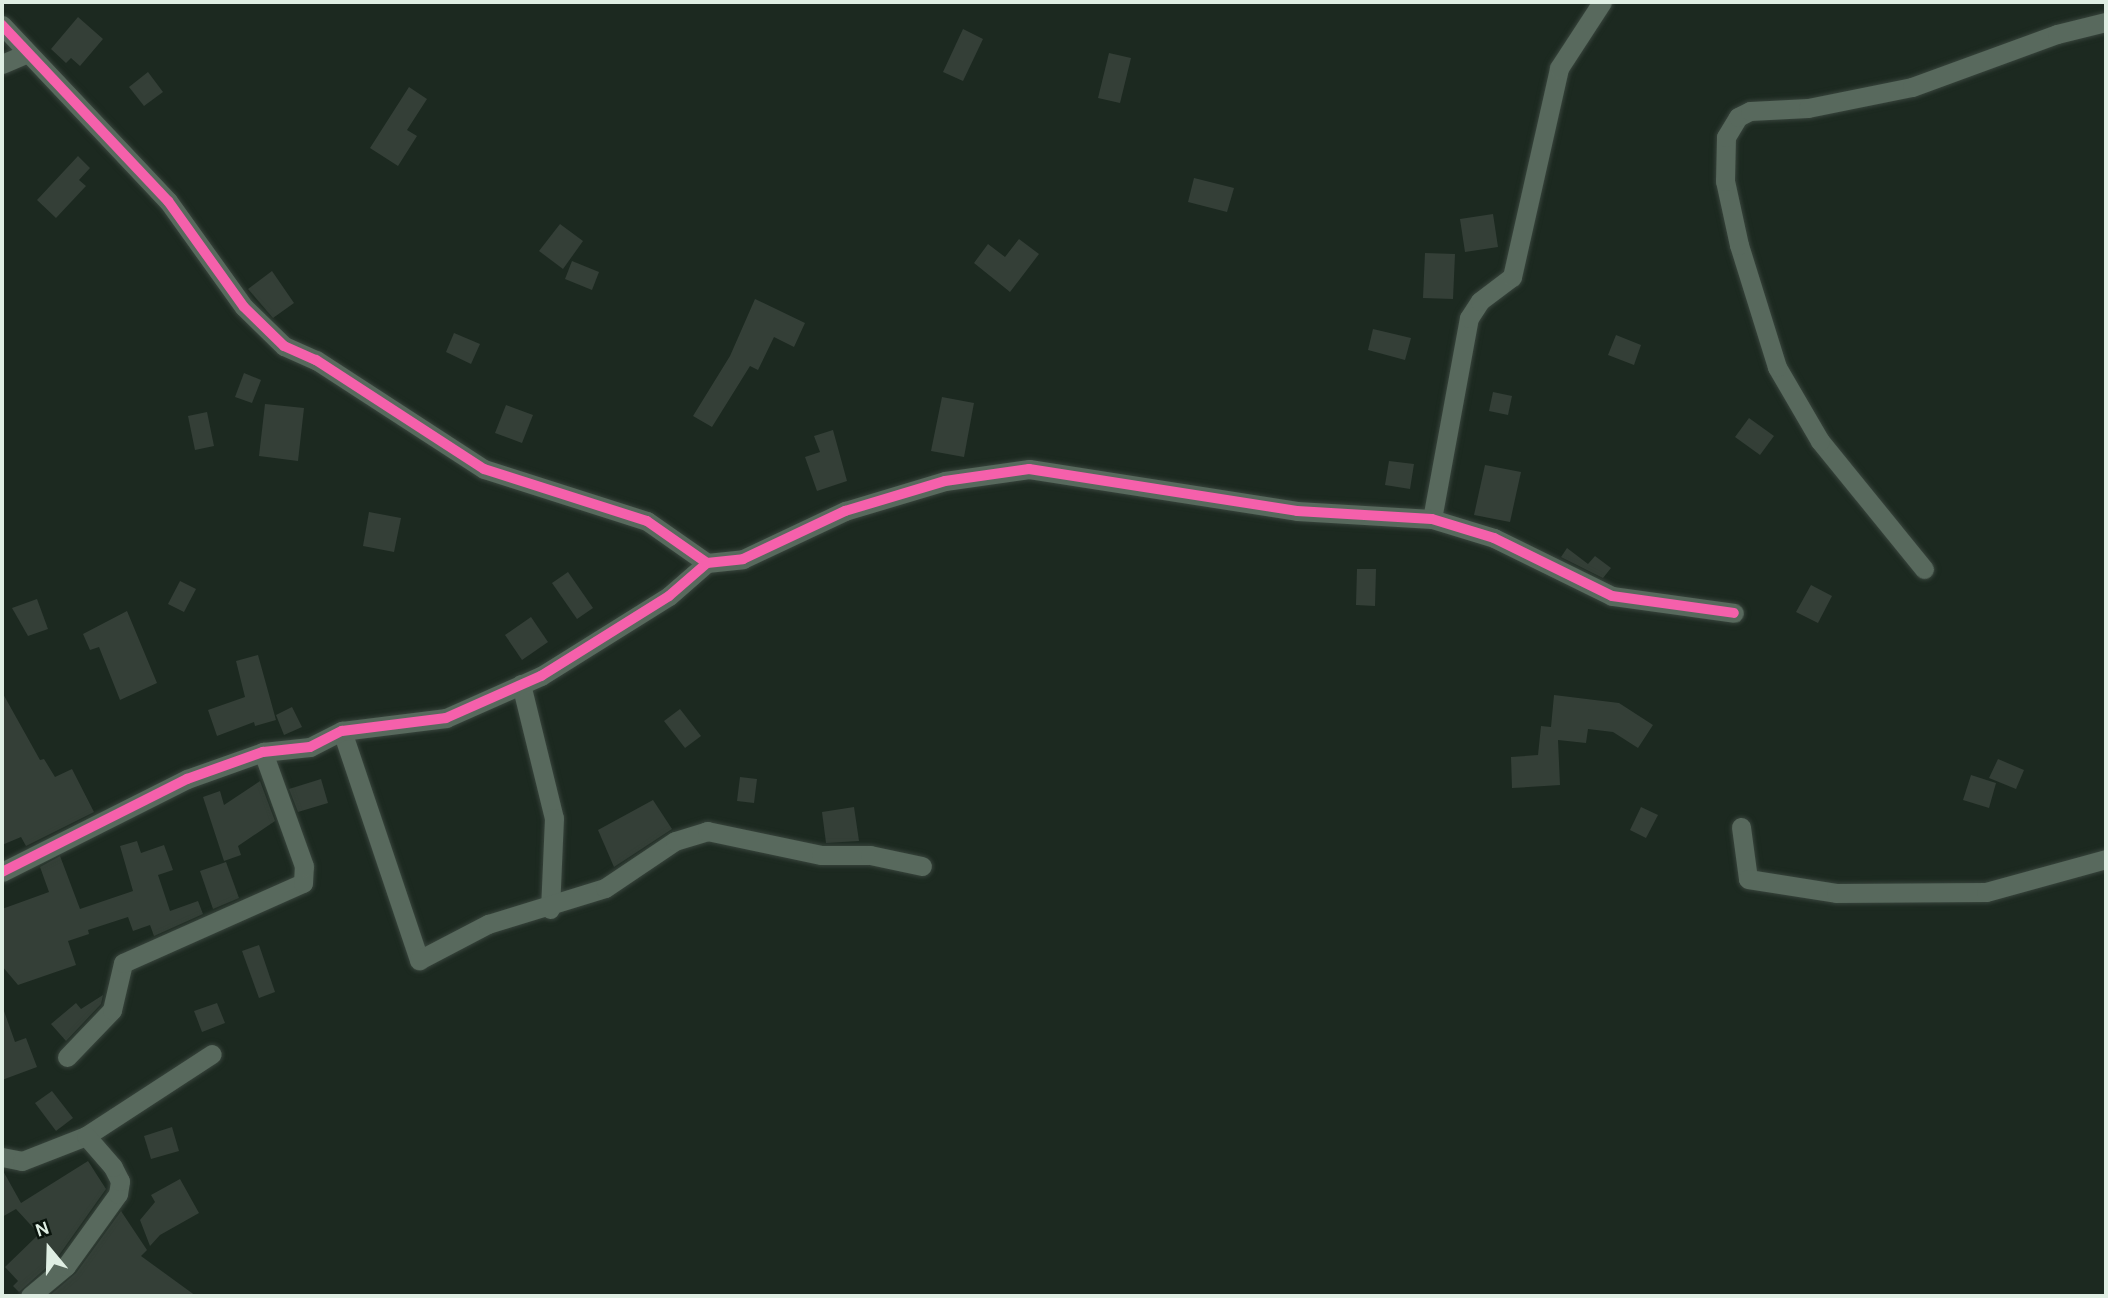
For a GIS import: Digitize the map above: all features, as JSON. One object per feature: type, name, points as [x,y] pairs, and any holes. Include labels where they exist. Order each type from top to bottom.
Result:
[{"type":"street","points":[[1433,519],[1469,318],[1479,301],[1512,277],[1559,68],[1602,2]]},
{"type":"street","points":[[1924,569],[1819,441],[1777,367],[1739,245],[1725,181],[1726,137],[1738,117],[1750,111],[1808,108],[1912,87],[2057,34],[2106,22]]},
{"type":"street","points":[[2,25],[26,54],[168,201],[244,307],[284,346],[316,360],[484,469],[647,521],[707,563]]},
{"type":"street","points":[[2,64],[26,54]]},
{"type":"street","points":[[2,872],[187,779],[263,752],[310,747],[342,731],[446,718],[521,684],[669,596],[707,563],[743,559],[845,511],[945,481],[1030,469],[1297,511],[1433,519],[1494,538],[1612,596],[1734,613]]},
{"type":"street","points":[[521,684],[554,818],[550,909]]},
{"type":"street","points":[[342,731],[419,960],[488,924],[550,909],[606,888],[664,848],[707,831],[821,856],[870,855],[922,866]]},
{"type":"street","points":[[67,1057],[112,1010],[124,963],[303,883],[304,866],[263,752]]},
{"type":"street","points":[[1741,828],[1748,879],[1836,893],[1986,892],[2106,859]]},
{"type":"street","points":[[2,1157],[22,1161],[86,1136],[212,1054]]},
{"type":"street","points":[[30,1296],[65,1266],[118,1194],[120,1181],[113,1167],[86,1136]]},
{"type":"building","points":[[78,17],[103,39],[80,66],[71,58],[66,63],[51,49]]},
{"type":"building","points":[[963,29],[983,39],[963,81],[943,72]]},
{"type":"building","points":[[1109,53],[1131,58],[1120,103],[1098,98]]},
{"type":"building","points":[[148,72],[163,92],[144,106],[129,87]]},
{"type":"building","points":[[409,87],[427,99],[407,130],[417,136],[398,166],[370,148]]},
{"type":"building","points":[[78,156],[90,168],[79,180],[86,186],[56,218],[37,200]]},
{"type":"building","points":[[1194,178],[1234,188],[1227,212],[1188,202]]},
{"type":"building","points":[[1493,214],[1498,247],[1465,252],[1460,219]]},
{"type":"building","points":[[560,224],[583,241],[563,269],[539,251]]},
{"type":"building","points":[[1019,239],[1039,254],[1010,292],[974,263],[988,244],[1005,257]]},
{"type":"building","points":[[1425,253],[1455,254],[1453,299],[1423,298]]},
{"type":"building","points":[[572,261],[599,272],[592,290],[565,279]]},
{"type":"building","points":[[272,271],[294,303],[273,318],[248,289]]},
{"type":"building","points":[[755,299],[805,323],[794,347],[774,337],[758,370],[750,366],[712,427],[693,416],[730,356]]},
{"type":"building","points":[[1373,329],[1411,338],[1405,360],[1368,350]]},
{"type":"building","points":[[454,333],[480,344],[471,364],[446,352]]},
{"type":"building","points":[[1616,335],[1641,345],[1634,365],[1608,355]]},
{"type":"building","points":[[244,373],[261,380],[252,403],[235,397]]},
{"type":"building","points":[[1493,392],[1512,396],[1508,415],[1489,411]]},
{"type":"building","points":[[942,397],[974,403],[964,457],[931,451]]},
{"type":"building","points":[[265,404],[304,408],[298,461],[259,456]]},
{"type":"building","points":[[506,405],[533,415],[522,443],[495,433]]},
{"type":"building","points":[[207,412],[214,446],[195,450],[188,416]]},
{"type":"building","points":[[1749,418],[1774,436],[1760,455],[1735,437]]},
{"type":"building","points":[[833,430],[847,481],[817,491],[805,457],[820,452],[814,436]]},
{"type":"building","points":[[1389,461],[1414,464],[1410,489],[1385,485]]},
{"type":"building","points":[[1485,465],[1521,472],[1510,522],[1474,515]]},
{"type":"building","points":[[369,512],[401,518],[394,552],[363,546]]},
{"type":"building","points":[[1567,548],[1588,564],[1595,556],[1611,568],[1603,578],[1561,557]]},
{"type":"building","points":[[1357,569],[1376,569],[1375,606],[1356,605]]},
{"type":"building","points":[[568,572],[593,608],[577,619],[552,583]]},
{"type":"building","points":[[180,581],[196,589],[184,612],[168,604]]},
{"type":"building","points":[[1811,585],[1832,596],[1818,623],[1796,612]]},
{"type":"building","points":[[37,599],[48,629],[28,636],[12,608]]},
{"type":"building","points":[[127,611],[157,683],[120,700],[99,647],[90,650],[83,634]]},
{"type":"building","points":[[531,617],[548,642],[522,660],[505,635]]},
{"type":"building","points":[[258,655],[276,720],[255,726],[254,722],[217,736],[208,710],[245,697],[236,661]]},
{"type":"building","points":[[2,692],[40,760],[44,759],[55,777],[72,769],[94,812],[26,846],[21,837],[2,845]]},
{"type":"building","points":[[1554,695],[1619,703],[1653,725],[1638,748],[1613,732],[1588,729],[1586,743],[1558,740],[1560,785],[1512,788],[1511,757],[1538,755],[1541,726],[1551,727]]},
{"type":"building","points":[[292,707],[302,727],[284,735],[276,715]]},
{"type":"building","points":[[680,709],[701,736],[685,748],[664,721]]},
{"type":"building","points":[[1998,759],[2024,770],[2016,789],[1989,778]]},
{"type":"building","points":[[1971,775],[1996,783],[1989,808],[1963,800]]},
{"type":"building","points":[[740,777],[757,779],[754,803],[737,801]]},
{"type":"building","points":[[321,779],[328,803],[298,812],[289,789]]},
{"type":"building","points":[[260,781],[275,821],[238,846],[241,855],[224,861],[203,797],[220,791],[224,805]]},
{"type":"building","points":[[653,800],[672,829],[614,867],[598,830]]},
{"type":"building","points":[[854,807],[859,841],[826,843],[822,812]]},
{"type":"building","points":[[1641,807],[1658,815],[1646,838],[1630,830]]},
{"type":"building","points":[[137,841],[141,853],[164,845],[173,870],[158,875],[170,911],[198,901],[203,914],[154,936],[150,925],[133,931],[128,917],[88,930],[89,934],[68,941],[76,965],[18,985],[2,966],[2,909],[49,892],[40,867],[60,856],[80,909],[133,891],[120,846]]},
{"type":"building","points":[[226,862],[239,898],[213,909],[200,871]]},
{"type":"building","points":[[259,945],[275,992],[259,998],[242,951]]},
{"type":"building","points":[[103,995],[101,1004],[66,1041],[51,1024],[76,1003],[81,1009]]},
{"type":"building","points":[[217,1003],[225,1023],[202,1032],[194,1011]]},
{"type":"building","points":[[4,1011],[15,1042],[26,1038],[37,1067],[2,1080]]},
{"type":"building","points":[[52,1091],[73,1118],[56,1131],[35,1103]]},
{"type":"building","points":[[172,1127],[179,1151],[151,1159],[144,1136]]},
{"type":"building","points":[[88,1161],[106,1189],[57,1258],[19,1292],[13,1286],[18,1281],[5,1267],[39,1234],[16,1209],[2,1217],[2,1169],[21,1203]]},
{"type":"building","points":[[180,1179],[199,1213],[160,1235],[150,1246],[140,1220],[155,1202],[151,1195]]},
{"type":"building","points":[[121,1211],[147,1250],[141,1256],[196,1296],[49,1296],[76,1273]]},
{"type":"cycle path","points":[[2,25],[168,201],[244,307],[284,346],[316,360],[484,469],[647,521],[707,563]]},
{"type":"cycle path","points":[[2,872],[187,779],[263,752],[310,747],[342,731],[446,718],[541,676],[669,596],[707,563],[743,559],[845,511],[945,481],[1029,469],[1297,511],[1432,519],[1494,538],[1612,596],[1734,613]]}]
